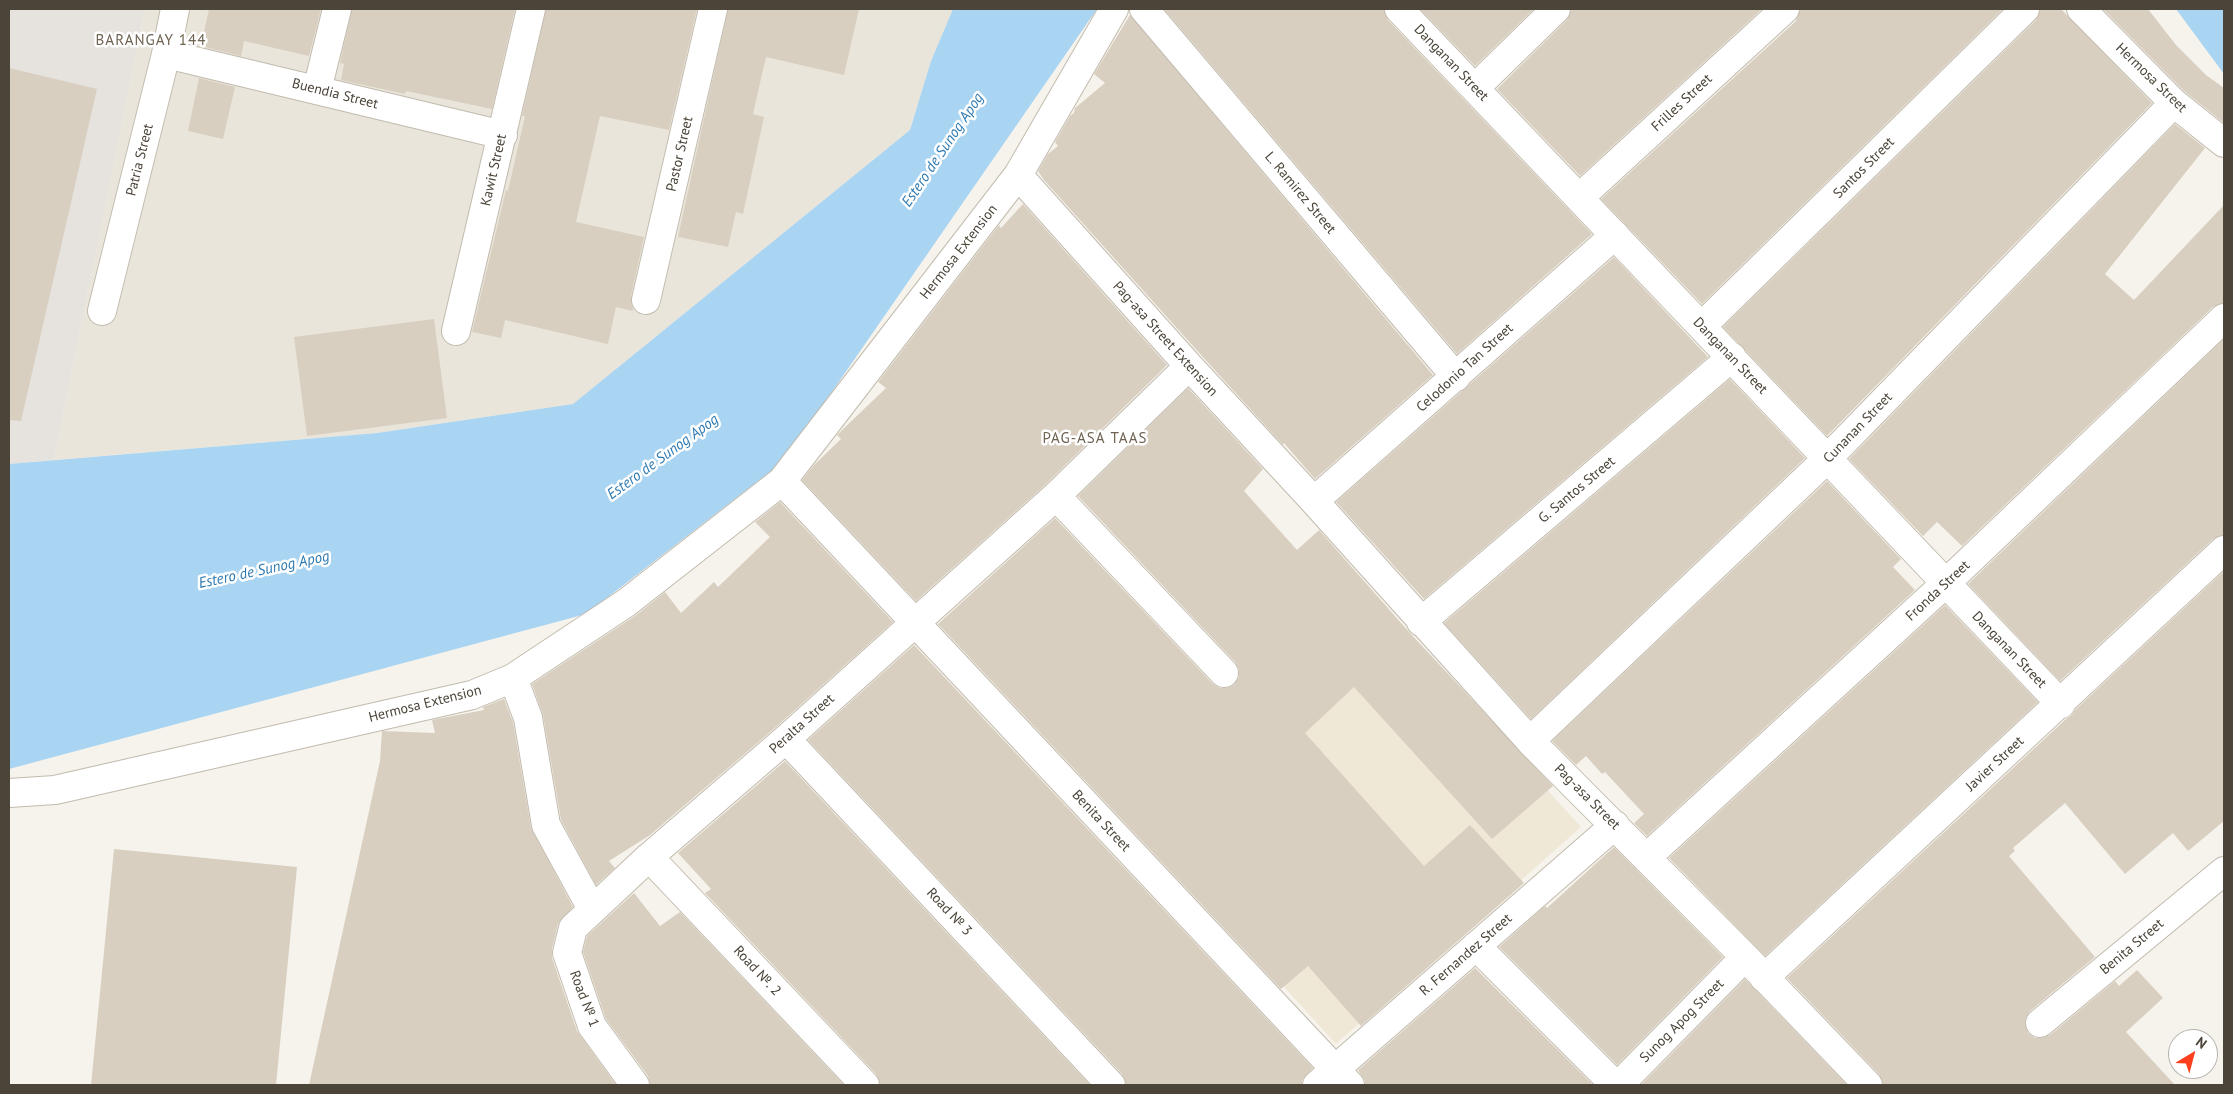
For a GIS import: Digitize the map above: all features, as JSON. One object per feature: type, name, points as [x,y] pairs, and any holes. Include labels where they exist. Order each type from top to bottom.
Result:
[{"type":"street","name":"Patria Street","points":[[102,311],[176,9]]},
{"type":"street","points":[[318,90],[337,9]]},
{"type":"street","name":"Kawit Street","points":[[456,331],[531,9]]},
{"type":"street","name":"Pastor Street","points":[[646,300],[713,9]]},
{"type":"street","name":"Hermosa Extension","points":[[9,793],[55,790],[472,695],[513,678],[626,604],[782,481],[1018,175],[1114,9]]},
{"type":"street","name":"L. Ramirez Street","points":[[1144,9],[1456,377]]},
{"type":"street","name":"Danganan Street","points":[[1399,9],[2061,704]]},
{"type":"street","points":[[1475,88],[1556,9]]},
{"type":"street","name":"Frilles Street","points":[[1579,198],[1785,9]]},
{"type":"street","name":"Santos Street","points":[[1702,326],[2025,9]]},
{"type":"street","name":"Hermosa Street","points":[[2081,9],[2174,103],[2224,143]]},
{"type":"street","name":"Buendia Street","points":[[166,54],[503,135]]},
{"type":"street","name":"Cunanan Street","points":[[1530,741],[1828,458],[2174,103]]},
{"type":"street","name":"Pag-asa Street Extension","points":[[1018,175],[1189,366],[1314,501]]},
{"type":"street","name":"Celodonio Tan Street","points":[[1314,501],[1615,235]]},
{"type":"street","name":"Fronda Street","points":[[1646,858],[1946,583],[2224,318]]},
{"type":"street","name":"G. Santos Street","points":[[1421,622],[1732,358]]},
{"type":"street","name":"Peralta Street","points":[[592,909],[649,857],[786,739],[1056,496],[1189,366]]},
{"type":"street","name":"Benita Street","points":[[782,481],[854,556],[1334,1080]]},
{"type":"street","points":[[1056,496],[1224,673]]},
{"type":"street","name":"Pag-asa Street","points":[[1314,501],[1530,741],[1745,957],[1868,1085]]},
{"type":"street","name":"Javier Street","points":[[1764,978],[2061,704],[2224,550]]},
{"type":"street","points":[[513,678],[528,718],[546,825],[592,909]]},
{"type":"street","name":"Road № 3","points":[[786,739],[1111,1085]]},
{"type":"street","name":"R. Fernandez Street","points":[[1334,1080],[1476,946],[1614,826]]},
{"type":"street","name":"Road №. 2","points":[[649,857],[865,1085]]},
{"type":"street","name":"Benita Street","points":[[2040,1023],[2224,871]]},
{"type":"street","name":"Road № 1","points":[[592,909],[572,928],[567,952],[592,1026],[636,1085]]},
{"type":"street","points":[[1476,946],[1615,1085]]},
{"type":"street","name":"Sunog Apog Street","points":[[1619,1085],[1745,957]]},
{"type":"shaded area","points":[[9,9],[145,9],[54,460],[9,464]]},
{"type":"shaded area","points":[[145,9],[953,9],[931,61],[910,130],[573,404],[377,433],[54,460]]},
{"type":"shaded area","points":[[1355,579],[1581,827],[1336,1044],[1112,798]]},
{"type":"water","name":"Estero de Sunog Apog","points":[[953,9],[1097,9],[784,461],[586,614],[9,769],[9,464],[377,433],[573,404],[910,130],[931,61]]},
{"type":"water","points":[[2176,9],[2224,9],[2224,74]]},
{"type":"building","points":[[209,9],[321,9],[309,56],[244,41],[241,56],[201,46]]},
{"type":"building","points":[[352,9],[515,9],[492,109],[406,91],[405,94],[341,80],[344,64],[340,63]]},
{"type":"building","points":[[546,9],[697,9],[669,130],[600,116],[576,222],[644,237],[631,296],[633,311],[616,307],[608,344],[505,320],[501,338],[472,332],[506,190],[508,191],[525,116],[522,116]]},
{"type":"building","points":[[728,9],[859,9],[844,75],[766,57],[753,114],[764,117],[743,214],[736,212],[728,247],[678,237]]},
{"type":"building","points":[[1164,9],[1384,9],[1388,20],[1592,234],[1457,354]]},
{"type":"building","points":[[1420,9],[1534,9],[1475,66]]},
{"type":"building","points":[[1571,9],[1762,9],[1580,176],[1497,89],[1567,20]]},
{"type":"building","points":[[1800,9],[2003,9],[1702,304],[1601,199],[1796,21]]},
{"type":"building","points":[[2040,9],[2061,9],[2152,103],[1827,436],[1723,327],[2036,20]]},
{"type":"building","points":[[2103,9],[2148,9],[2176,45],[2206,75],[2224,88],[2224,123],[2184,91]]},
{"type":"building","points":[[1130,15],[1433,375],[1315,479],[1284,443],[1283,445],[1201,355],[1038,171],[1048,154],[1058,146],[1055,142],[1070,116],[1074,113],[1075,108],[1105,83],[1094,74]]},
{"type":"building","points":[[9,68],[97,89],[21,421],[9,420]]},
{"type":"building","points":[[199,78],[235,87],[223,139],[188,131]]},
{"type":"building","points":[[2175,124],[2205,148],[2105,274],[2134,300],[2224,205],[2224,303],[2213,307],[1962,546],[1937,522],[1923,536],[1849,459]]},
{"type":"building","points":[[1023,204],[1167,365],[1045,485],[916,601],[802,480],[814,465],[841,439],[837,435],[886,388],[878,382],[999,225],[1001,228]]},
{"type":"building","points":[[1614,257],[1708,357],[1424,599],[1336,502]]},
{"type":"building","points":[[434,319],[447,418],[307,436],[294,337]]},
{"type":"building","points":[[2224,339],[2224,535],[2213,539],[2060,681],[1968,584]]},
{"type":"building","points":[[1730,379],[1805,458],[1531,719],[1444,623]]},
{"type":"building","points":[[1188,388],[1263,469],[1244,491],[1297,550],[1319,530],[1409,632],[1553,786],[1492,839],[1354,687],[1305,733],[1424,866],[1470,825],[1524,883],[1361,1026],[1308,966],[1281,989],[938,624],[1055,518],[1213,684],[1220,688],[1234,685],[1239,677],[1239,670],[1235,662],[1078,496]]},
{"type":"building","points":[[1827,481],[1901,559],[1893,567],[1915,590],[1647,836],[1634,823],[1644,814],[1605,772],[1602,774],[1586,756],[1576,765],[1552,741]]},
{"type":"building","points":[[780,502],[893,622],[776,727],[650,835],[609,861],[615,868],[596,885],[561,820],[543,715],[532,684],[635,616],[665,592],[681,613],[714,582],[718,587],[770,537],[755,522]]},
{"type":"building","points":[[2224,571],[2224,821],[2188,851],[2173,833],[2125,874],[2065,803],[2013,848],[2015,851],[2009,856],[2095,957],[2030,1011],[2026,1017],[2025,1025],[2028,1033],[2035,1038],[2050,1035],[2115,981],[2119,986],[2137,970],[2163,998],[2126,1032],[2175,1085],[1883,1085],[1879,1074],[1787,978],[2072,715],[2075,710]]},
{"type":"building","points":[[1945,605],[2038,702],[1765,956],[1669,858]]},
{"type":"building","points":[[914,645],[1313,1068],[1302,1080],[1302,1085],[1126,1085],[1122,1074],[808,740]]},
{"type":"building","points":[[504,699],[513,722],[531,828],[573,907],[558,924],[552,949],[552,958],[577,1031],[616,1085],[309,1085],[380,761],[382,731],[435,733],[432,720],[484,710],[483,707]]},
{"type":"building","points":[[785,761],[1090,1085],[880,1085],[876,1074],[705,893],[711,889],[678,853]]},
{"type":"building","points":[[1614,847],[1723,957],[1617,1065],[1499,947],[1545,906],[1547,908]]},
{"type":"building","points":[[114,849],[297,867],[276,1085],[91,1085]]},
{"type":"building","points":[[634,893],[660,926],[680,912],[844,1085],[650,1085],[648,1076],[606,1019],[583,952],[587,936]]},
{"type":"building","points":[[1475,968],[1593,1085],[1365,1085],[1365,1081],[1358,1070]]},
{"type":"building","points":[[1745,979],[1847,1085],[1641,1085]]},
{"type":"district","name":"BARANGAY 144","points":[[151,41]]},
{"type":"district","name":"PAG-ASA TAAS","points":[[1095,439]]}]
